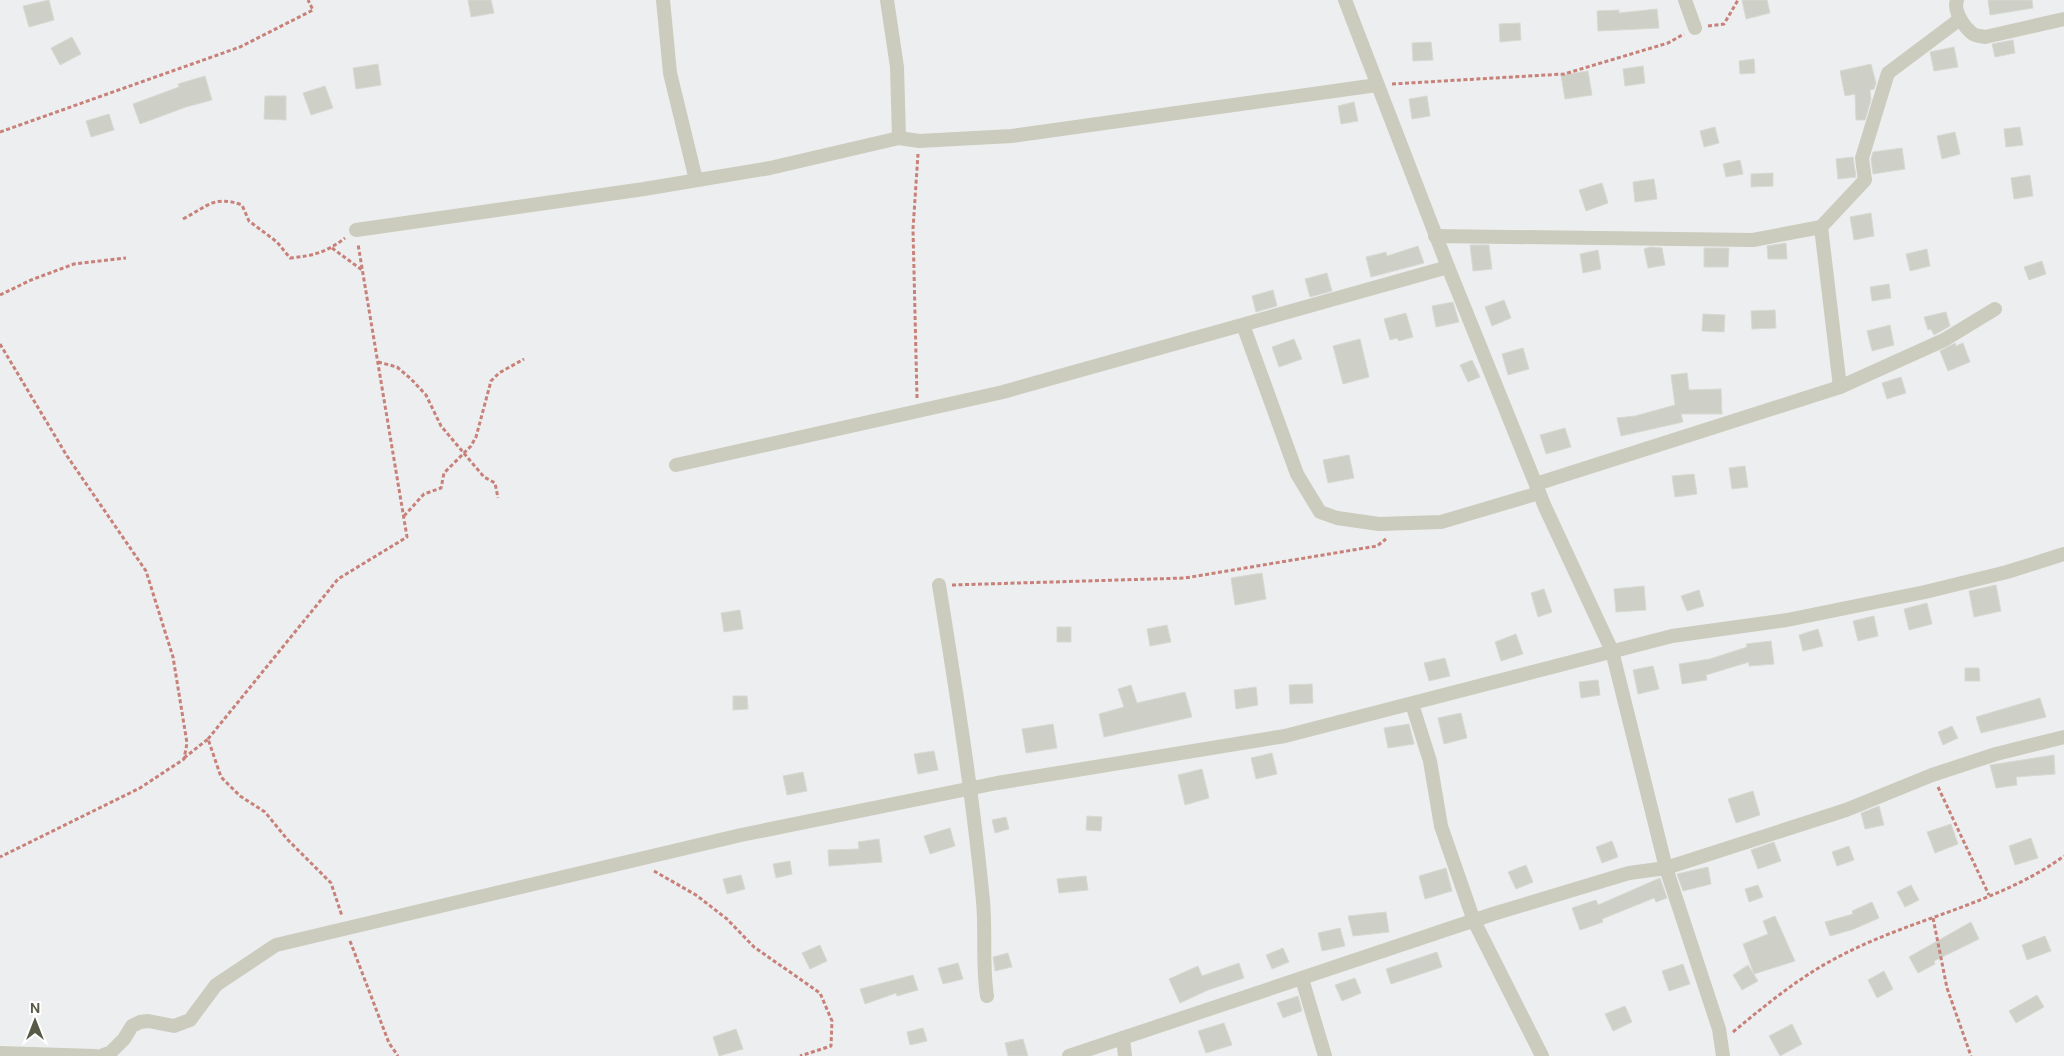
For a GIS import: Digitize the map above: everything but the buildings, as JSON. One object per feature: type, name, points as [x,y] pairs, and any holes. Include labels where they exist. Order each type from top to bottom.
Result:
[{"type":"street","points":[[663,0],[670,73],[696,180]]},
{"type":"street","points":[[887,0],[897,67],[899,138]]},
{"type":"street","points":[[1344,0],[1435,236],[1538,488],[1612,651],[1666,868],[1719,1029],[1723,1056]]},
{"type":"street","points":[[1684,0],[1695,28]]},
{"type":"street","points":[[1957,0],[1956,4],[1960,19],[1974,34],[1985,37],[2064,19]]},
{"type":"street","points":[[1435,236],[1753,240],[1821,227],[1865,180],[1862,158],[1888,74],[1960,19]]},
{"type":"street","points":[[356,230],[770,168],[899,138],[919,141],[1012,136],[1377,85]]},
{"type":"street","points":[[1821,227],[1840,387]]},
{"type":"street","points":[[676,465],[1003,392],[1448,266]]},
{"type":"street","points":[[1244,325],[1297,474],[1320,512],[1338,518],[1378,524],[1441,522],[1840,387],[1944,340],[1994,309]]},
{"type":"street","points":[[101,1056],[111,1052],[124,1039],[132,1026],[140,1022],[148,1021],[174,1026],[190,1020],[216,985],[276,945],[634,860],[969,788],[1285,736],[1672,636],[1787,620],[1926,592],[2007,572],[2064,554]]},
{"type":"street","points":[[939,585],[969,788],[983,904],[983,970],[987,996]]},
{"type":"street","points":[[1412,704],[1430,762],[1440,826],[1474,921],[1542,1056]]},
{"type":"street","points":[[1069,1056],[1474,921],[1629,873],[1666,868],[1846,810],[1932,775],[1996,754],[2064,737]]},
{"type":"street","points":[[1302,979],[1325,1056]]},
{"type":"street","points":[[1123,1038],[1125,1056]]},
{"type":"street","points":[[0,1053],[95,1056]]},
{"type":"path","points":[[0,132],[240,47],[313,10],[308,0]]},
{"type":"path","points":[[1377,85],[1564,74],[1668,43],[1695,28],[1724,24],[1738,0]]},
{"type":"path","points":[[917,411],[913,229],[919,141]]},
{"type":"path","points":[[0,858],[140,788],[184,759],[208,739],[338,579],[408,537],[356,230],[332,248],[314,256],[290,258],[277,242],[249,221],[242,205],[226,199],[215,201],[183,220]]},
{"type":"path","points":[[332,248],[363,271]]},
{"type":"path","points":[[0,295],[31,280],[74,264],[126,258]]},
{"type":"path","points":[[0,344],[68,456],[146,571],[173,657],[187,743],[184,759]]},
{"type":"path","points":[[404,516],[424,494],[441,488],[444,473],[464,454],[476,437],[491,381],[499,373],[524,359]]},
{"type":"path","points":[[378,362],[397,367],[426,395],[441,426],[484,477],[496,483],[498,498]]},
{"type":"path","points":[[939,585],[1185,578],[1377,546],[1407,523]]},
{"type":"path","points":[[208,739],[222,777],[240,796],[265,812],[287,839],[331,883],[389,1043],[398,1056]]},
{"type":"path","points":[[1932,775],[1989,895]]},
{"type":"path","points":[[1721,1042],[1789,986],[1842,954],[1989,895],[2048,868],[2064,856]]},
{"type":"path","points":[[634,860],[696,895],[726,919],[754,947],[820,993],[832,1021],[831,1046],[800,1056]]},
{"type":"path","points":[[1933,918],[1947,988],[1971,1056]]}]
